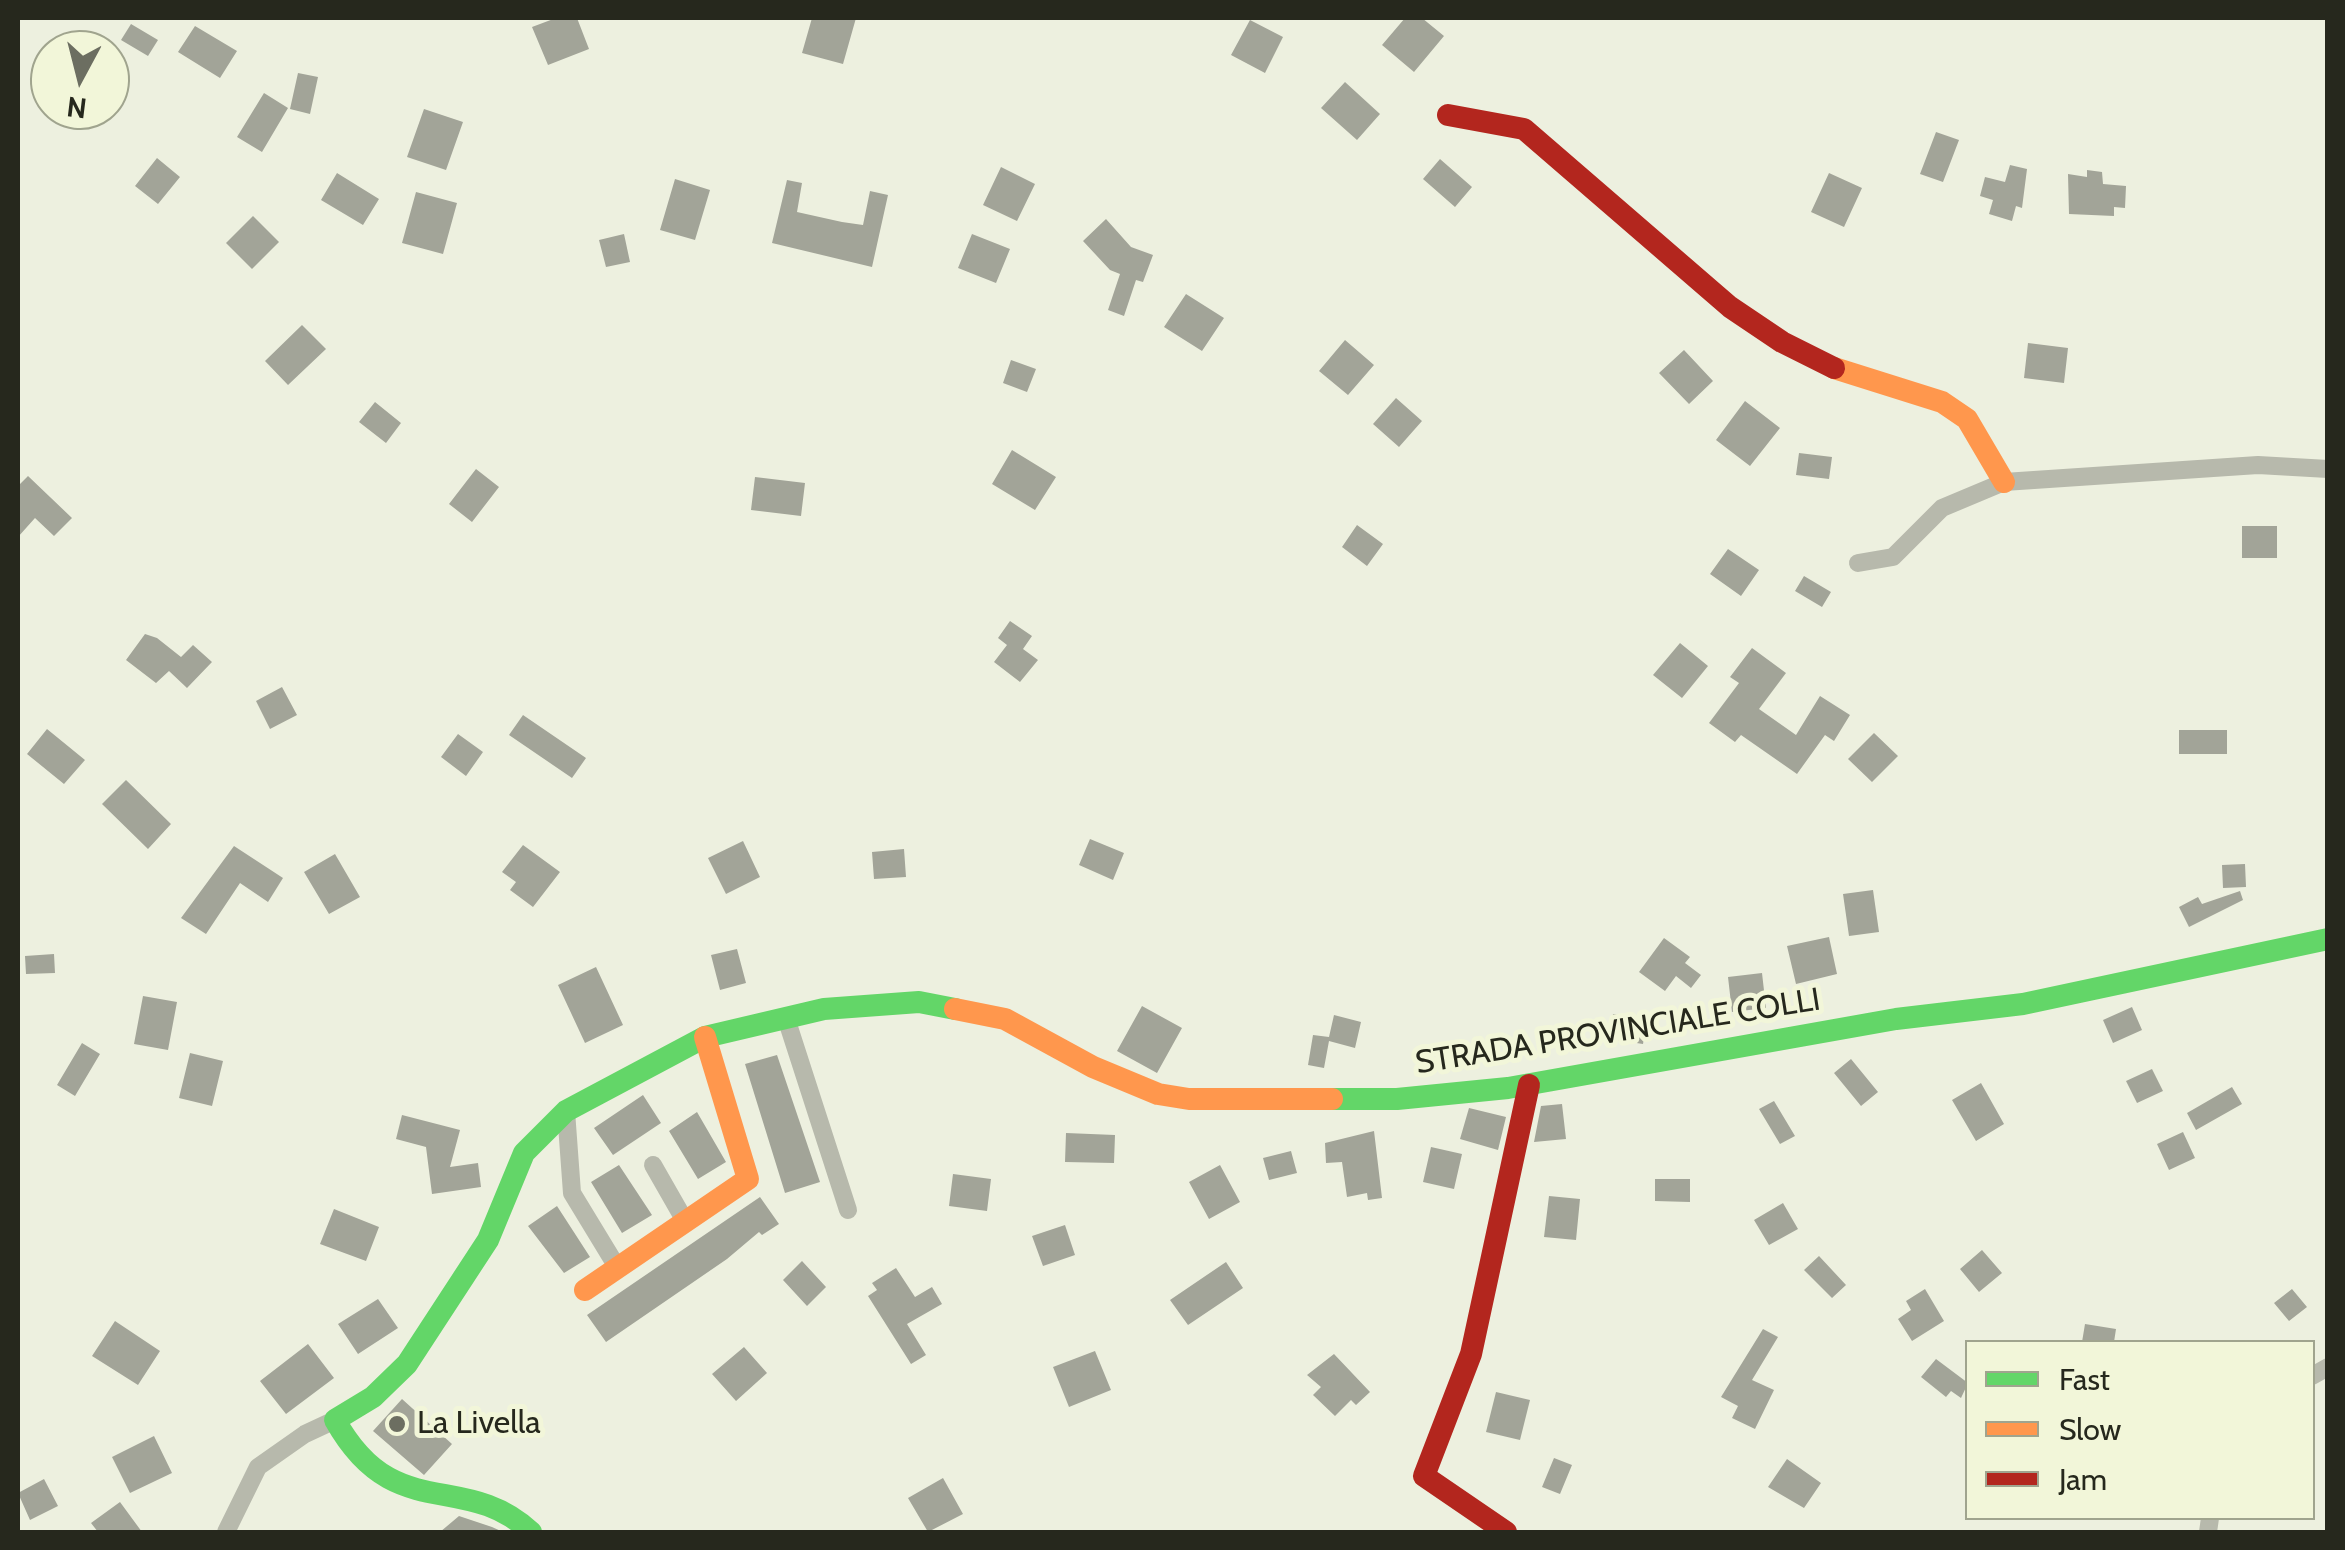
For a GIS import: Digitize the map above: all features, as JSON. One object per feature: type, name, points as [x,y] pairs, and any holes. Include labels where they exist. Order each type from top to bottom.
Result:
[{"type":"street","points":[[1448,115],[1524,130],[1730,307],[1820,364],[1942,402],[1967,419],[2004,482]]},
{"type":"street","points":[[1858,563],[1894,557],[1942,508],[2004,482],[2258,466],[2328,469]]},
{"type":"street","name":"STRADA PROVINCIALE COLLI","points":[[335,1420],[373,1397],[407,1364],[488,1240],[524,1153],[566,1110],[706,1038],[786,1018],[824,1009],[919,1002],[1004,1019],[1094,1068],[1158,1094],[1190,1099],[1397,1100],[1529,1085],[1896,1019],[2023,1004],[2328,939]]},
{"type":"street","points":[[786,1018],[848,1210]]},
{"type":"street","points":[[585,1290],[748,1179],[706,1038]]},
{"type":"street","points":[[1506,1532],[1424,1476],[1471,1354],[1529,1085]]},
{"type":"street","points":[[566,1110],[572,1193],[617,1267]]},
{"type":"street","points":[[653,1165],[684,1221]]},
{"type":"street","points":[[226,1532],[258,1468],[305,1434],[335,1420],[360,1461],[401,1489],[464,1498],[525,1525],[531,1532]]},
{"type":"building","points":[[556,18],[577,18],[589,49],[548,65],[532,27]]},
{"type":"building","points":[[812,18],[856,18],[843,64],[802,53]]},
{"type":"building","points":[[1405,18],[1422,18],[1444,36],[1414,72],[1382,45]]},
{"type":"building","points":[[1250,20],[1283,37],[1265,73],[1231,55]]},
{"type":"building","points":[[131,24],[158,40],[148,56],[130,45],[127,30]]},
{"type":"building","points":[[195,26],[237,51],[220,78],[178,52]]},
{"type":"building","points":[[298,73],[318,77],[310,114],[290,109]]},
{"type":"building","points":[[1345,82],[1380,114],[1357,140],[1321,108]]},
{"type":"building","points":[[264,93],[288,108],[262,152],[237,137]]},
{"type":"building","points":[[424,109],[463,122],[446,170],[407,157]]},
{"type":"building","points":[[1936,132],[1959,140],[1943,182],[1920,174]]},
{"type":"building","points":[[157,158],[180,177],[158,204],[135,186]]},
{"type":"building","points":[[1440,159],[1472,187],[1455,207],[1423,179]]},
{"type":"building","points":[[2010,165],[2027,169],[2022,208],[2016,206],[2012,221],[1989,214],[1993,200],[1980,196],[1985,177],[2005,182]]},
{"type":"building","points":[[1001,167],[1035,184],[1017,221],[983,205]]},
{"type":"building","points":[[2087,170],[2102,172],[2103,184],[2126,186],[2125,208],[2114,207],[2114,216],[2069,214],[2068,174],[2087,177]]},
{"type":"building","points":[[337,173],[379,199],[363,225],[321,200]]},
{"type":"building","points":[[1829,173],[1862,188],[1844,227],[1811,212]]},
{"type":"building","points":[[675,179],[710,190],[695,240],[660,230]]},
{"type":"building","points":[[787,180],[802,183],[797,212],[842,222],[863,225],[870,191],[888,195],[872,267],[772,243]]},
{"type":"building","points":[[416,192],[457,203],[443,254],[402,243]]},
{"type":"building","points":[[253,216],[279,242],[252,269],[226,243]]},
{"type":"building","points":[[1106,219],[1131,247],[1153,255],[1143,282],[1136,280],[1124,316],[1108,310],[1120,274],[1110,270],[1083,241]]},
{"type":"building","points":[[624,234],[630,262],[606,267],[599,240]]},
{"type":"building","points":[[972,234],[1010,249],[996,283],[958,268]]},
{"type":"building","points":[[1186,294],[1224,318],[1202,351],[1164,327]]},
{"type":"building","points":[[302,325],[326,349],[288,385],[265,361]]},
{"type":"building","points":[[1345,340],[1374,365],[1348,395],[1319,371]]},
{"type":"building","points":[[2028,343],[2068,348],[2064,383],[2024,378]]},
{"type":"building","points":[[1684,350],[1713,381],[1689,404],[1659,373]]},
{"type":"building","points":[[1011,360],[1036,369],[1027,392],[1003,383]]},
{"type":"building","points":[[1396,398],[1422,421],[1399,447],[1373,424]]},
{"type":"building","points":[[1745,401],[1780,428],[1750,466],[1716,440]]},
{"type":"building","points":[[375,402],[401,423],[386,443],[359,422]]},
{"type":"building","points":[[1012,450],[1056,477],[1035,510],[992,484]]},
{"type":"building","points":[[1799,453],[1832,457],[1829,479],[1796,475]]},
{"type":"building","points":[[476,469],[499,487],[472,522],[449,504]]},
{"type":"building","points":[[28,476],[72,518],[54,536],[35,518],[18,537],[18,486]]},
{"type":"building","points":[[755,477],[805,483],[801,516],[751,510]]},
{"type":"building","points":[[1357,525],[1383,544],[1367,566],[1342,547]]},
{"type":"building","points":[[2242,526],[2277,526],[2277,558],[2242,558]]},
{"type":"building","points":[[1728,549],[1759,570],[1741,596],[1710,574]]},
{"type":"building","points":[[1804,576],[1831,592],[1822,607],[1795,591]]},
{"type":"building","points":[[1010,621],[1032,636],[1023,649],[1038,660],[1020,682],[994,662],[1007,645],[998,638]]},
{"type":"building","points":[[145,634],[157,638],[181,657],[193,645],[212,662],[187,688],[169,671],[156,683],[126,660]]},
{"type":"building","points":[[1680,643],[1708,666],[1682,698],[1653,675]]},
{"type":"building","points":[[1752,648],[1786,673],[1759,709],[1796,735],[1820,696],[1850,715],[1834,741],[1825,735],[1797,774],[1741,735],[1735,742],[1709,723],[1739,683],[1730,677]]},
{"type":"building","points":[[282,687],[297,715],[270,729],[256,701]]},
{"type":"building","points":[[523,715],[586,758],[572,778],[509,735]]},
{"type":"building","points":[[47,729],[85,760],[64,784],[27,754]]},
{"type":"building","points":[[2179,730],[2227,730],[2227,754],[2179,754]]},
{"type":"building","points":[[1874,733],[1898,756],[1872,782],[1848,759]]},
{"type":"building","points":[[458,734],[483,752],[466,776],[441,757]]},
{"type":"building","points":[[126,780],[171,824],[148,849],[102,804]]},
{"type":"building","points":[[1090,839],[1124,853],[1113,880],[1079,865]]},
{"type":"building","points":[[743,841],[760,877],[726,894],[708,858]]},
{"type":"building","points":[[523,845],[560,872],[533,907],[510,890],[516,882],[502,872]]},
{"type":"building","points":[[234,846],[283,878],[268,902],[240,883],[206,934],[181,918]]},
{"type":"building","points":[[904,849],[906,877],[874,879],[872,852]]},
{"type":"building","points":[[335,854],[360,897],[329,914],[304,872]]},
{"type":"building","points":[[2245,864],[2246,887],[2223,888],[2222,865]]},
{"type":"building","points":[[1873,890],[1879,932],[1849,936],[1843,894]]},
{"type":"building","points":[[2240,891],[2243,900],[2189,927],[2179,907],[2198,897],[2202,904]]},
{"type":"building","points":[[1829,937],[1837,974],[1796,984],[1787,946]]},
{"type":"building","points":[[1664,938],[1690,957],[1685,963],[1701,975],[1691,988],[1676,976],[1665,991],[1639,972]]},
{"type":"building","points":[[737,949],[746,983],[720,990],[711,955]]},
{"type":"building","points":[[54,954],[55,973],[26,974],[25,956]]},
{"type":"building","points":[[596,967],[623,1025],[585,1043],[558,985]]},
{"type":"building","points":[[1762,973],[1766,1008],[1732,1012],[1728,977]]},
{"type":"building","points":[[143,996],[177,1002],[168,1050],[134,1044]]},
{"type":"building","points":[[1142,1006],[1182,1028],[1157,1073],[1117,1051]]},
{"type":"building","points":[[2132,1007],[2142,1030],[2113,1043],[2103,1020]]},
{"type":"building","points":[[1613,1014],[1647,1020],[1643,1044],[1610,1039]]},
{"type":"building","points":[[1334,1015],[1361,1022],[1355,1048],[1329,1041],[1324,1068],[1308,1065],[1313,1035],[1329,1037]]},
{"type":"building","points":[[82,1043],[100,1054],[75,1096],[57,1085]]},
{"type":"building","points":[[190,1053],[223,1061],[212,1106],[179,1098]]},
{"type":"building","points":[[777,1055],[820,1182],[785,1193],[745,1064]]},
{"type":"building","points":[[1851,1059],[1878,1092],[1861,1106],[1834,1073]]},
{"type":"building","points":[[2152,1069],[2163,1091],[2137,1103],[2126,1081]]},
{"type":"building","points":[[1981,1083],[2004,1124],[1976,1141],[1952,1100]]},
{"type":"building","points":[[2232,1087],[2242,1104],[2196,1130],[2187,1113]]},
{"type":"building","points":[[643,1095],[661,1123],[613,1155],[594,1128]]},
{"type":"building","points":[[1774,1101],[1795,1136],[1780,1144],[1759,1109]]},
{"type":"building","points":[[1562,1104],[1566,1139],[1534,1142],[1541,1106]]},
{"type":"building","points":[[1469,1108],[1506,1117],[1498,1150],[1460,1139]]},
{"type":"building","points":[[697,1112],[726,1162],[698,1179],[669,1131]]},
{"type":"building","points":[[402,1115],[460,1130],[450,1167],[478,1163],[481,1187],[432,1194],[426,1147],[396,1139]]},
{"type":"building","points":[[1374,1131],[1382,1198],[1368,1200],[1367,1193],[1347,1197],[1342,1162],[1326,1163],[1325,1143]]},
{"type":"building","points":[[2183,1132],[2195,1158],[2169,1170],[2157,1144]]},
{"type":"building","points":[[1066,1133],[1115,1135],[1114,1163],[1065,1162]]},
{"type":"building","points":[[1431,1147],[1462,1154],[1454,1189],[1423,1182]]},
{"type":"building","points":[[1291,1151],[1297,1173],[1269,1180],[1263,1158]]},
{"type":"building","points":[[619,1165],[652,1215],[622,1233],[591,1182]]},
{"type":"building","points":[[1220,1165],[1240,1202],[1209,1219],[1189,1182]]},
{"type":"building","points":[[953,1174],[991,1179],[987,1211],[949,1206]]},
{"type":"building","points":[[1655,1179],[1690,1179],[1690,1202],[1655,1201]]},
{"type":"building","points":[[1549,1196],[1580,1199],[1576,1240],[1544,1237]]},
{"type":"building","points":[[760,1197],[779,1224],[762,1235],[759,1232],[727,1259],[606,1342],[587,1315]]},
{"type":"building","points":[[1783,1203],[1798,1229],[1769,1245],[1754,1220]]},
{"type":"building","points":[[557,1206],[590,1257],[564,1273],[528,1226]]},
{"type":"building","points":[[334,1209],[379,1227],[366,1261],[320,1244]]},
{"type":"building","points":[[1065,1225],[1075,1255],[1043,1266],[1032,1236]]},
{"type":"building","points":[[1982,1250],[2002,1273],[1979,1292],[1960,1269]]},
{"type":"building","points":[[1819,1256],[1846,1285],[1832,1298],[1804,1270]]},
{"type":"building","points":[[802,1261],[826,1287],[807,1306],[783,1280]]},
{"type":"building","points":[[1226,1262],[1243,1288],[1188,1325],[1170,1300]]},
{"type":"building","points":[[896,1268],[915,1297],[932,1287],[942,1304],[907,1324],[926,1355],[911,1364],[868,1296],[877,1290],[872,1283]]},
{"type":"building","points":[[1925,1289],[1944,1321],[1912,1341],[1898,1319],[1911,1310],[1906,1301]]},
{"type":"building","points":[[2292,1289],[2307,1307],[2289,1321],[2274,1303]]},
{"type":"building","points":[[378,1299],[398,1328],[358,1354],[338,1324]]},
{"type":"building","points":[[115,1321],[160,1351],[138,1385],[92,1356]]},
{"type":"building","points":[[2085,1324],[2116,1329],[2114,1340],[2082,1340]]},
{"type":"building","points":[[1763,1329],[1778,1337],[1752,1380],[1774,1390],[1755,1429],[1732,1418],[1738,1406],[1721,1397]]},
{"type":"building","points":[[308,1344],[334,1378],[286,1414],[260,1381]]},
{"type":"building","points":[[744,1347],[767,1373],[736,1401],[712,1374]]},
{"type":"building","points":[[1095,1351],[1111,1390],[1069,1407],[1053,1367]]},
{"type":"building","points":[[1334,1354],[1370,1392],[1356,1405],[1351,1400],[1335,1416],[1313,1395],[1321,1387],[1307,1375]]},
{"type":"building","points":[[1936,1359],[1965,1381],[1965,1389],[1961,1398],[1951,1391],[1946,1397],[1921,1377]]},
{"type":"building","points":[[1496,1392],[1530,1400],[1520,1440],[1486,1432]]},
{"type":"building","points":[[402,1399],[452,1444],[424,1475],[373,1431]]},
{"type":"building","points":[[154,1436],[172,1473],[130,1493],[112,1457]]},
{"type":"building","points":[[1554,1458],[1572,1465],[1560,1494],[1542,1487]]},
{"type":"building","points":[[1787,1459],[1821,1483],[1804,1508],[1768,1487]]},
{"type":"building","points":[[943,1478],[963,1514],[928,1532],[908,1498]]},
{"type":"building","points":[[44,1479],[58,1506],[30,1520],[18,1493]]},
{"type":"building","points":[[120,1502],[142,1532],[98,1532],[91,1523]]},
{"type":"building","points":[[459,1516],[492,1527],[503,1532],[440,1532]]},
{"type":"traffic: fast","points":[[1332,1099],[1397,1099],[1508,1088],[1896,1019],[2023,1004],[2328,939]]},
{"type":"traffic: fast","points":[[531,1532],[505,1513],[480,1503],[405,1485],[381,1473],[358,1453],[335,1420],[373,1397],[407,1364],[488,1240],[524,1153],[566,1111],[705,1037],[824,1009],[919,1002],[955,1009]]},
{"type":"traffic: slow","points":[[1834,368],[1942,402],[1967,419],[2004,482]]},
{"type":"traffic: slow","points":[[955,1009],[1005,1019],[1093,1067],[1158,1094],[1189,1099],[1332,1099]]},
{"type":"traffic: slow","points":[[585,1290],[748,1179],[705,1037]]},
{"type":"traffic: jam","points":[[1448,115],[1524,129],[1730,307],[1782,342],[1834,368]]},
{"type":"traffic: jam","points":[[1506,1532],[1424,1476],[1471,1354],[1529,1085]]},
{"type":"place","name":"La Livella","points":[[397,1424]]}]
